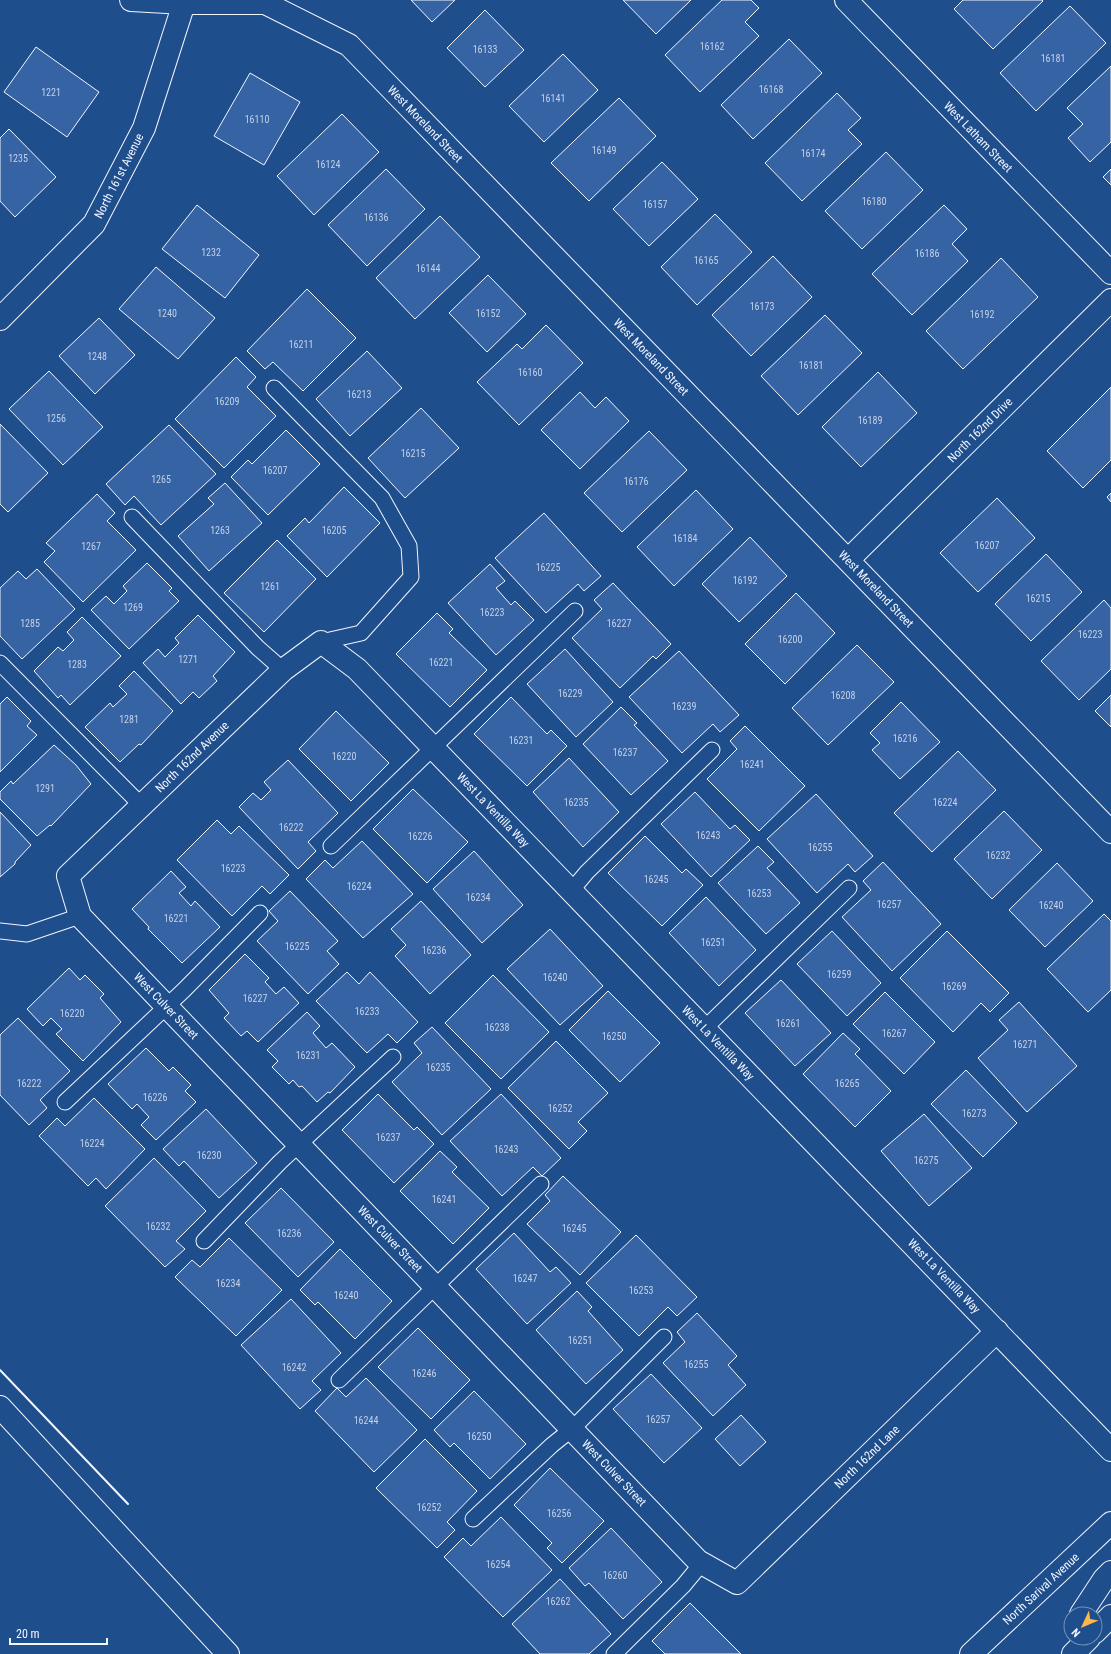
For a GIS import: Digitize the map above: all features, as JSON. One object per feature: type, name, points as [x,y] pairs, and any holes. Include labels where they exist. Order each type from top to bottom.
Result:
[{"type":"main road","name":"West Moreland Street","points":[[131,0],[265,3],[349,45],[1111,832]]},
{"type":"main road","name":"West Latham Street","points":[[846,0],[1111,273]]},
{"type":"main road","name":"North 161st Avenue","points":[[0,319],[94,224],[144,128],[185,1]]},
{"type":"main road","name":"North 162nd Drive","points":[[848,560],[1111,300]]},
{"type":"main road","name":"North 162nd Avenue","points":[[68,876],[283,670],[321,642]]},
{"type":"main road","name":"West La Ventilla Way","points":[[321,642],[357,669],[1111,1450]]},
{"type":"main road","name":"West Culver Street","points":[[68,876],[80,916],[698,1561],[737,1583]]},
{"type":"main road","name":"North 162nd Lane","points":[[737,1583],[997,1331]]},
{"type":"main road","points":[[0,1408],[228,1654]]},
{"type":"main road","name":"North Sarival Avenue","points":[[971,1654],[1111,1522]]},
{"type":"main road","points":[[1086,1606],[1104,1579],[1111,1572]]},
{"type":"main road","points":[[1103,1624],[1111,1616]]},
{"type":"main road","points":[[1073,1654],[1081,1646]]},
{"type":"lane","points":[[274,388],[382,498],[409,546],[411,577],[361,634],[321,642]]},
{"type":"lane","points":[[132,517],[258,648],[283,670]]},
{"type":"lane","points":[[331,846],[415,766],[432,747],[575,611]]},
{"type":"lane","points":[[0,662],[141,805]]},
{"type":"lane","points":[[571,891],[587,872],[712,750]]},
{"type":"lane","points":[[704,1028],[849,888]]},
{"type":"lane","points":[[65,1102],[166,1006],[260,913]]},
{"type":"lane","points":[[0,931],[28,934],[80,916]]},
{"type":"lane","points":[[204,1241],[299,1144],[393,1057]]},
{"type":"lane","points":[[339,1380],[541,1184]]},
{"type":"lane","points":[[473,1519],[552,1445],[572,1429],[664,1337]]},
{"type":"lane","points":[[614,1654],[683,1586],[702,1563]]},
{"type":"building","points":[[411,0],[455,0],[432,22]]},
{"type":"building","points":[[623,0],[691,0],[656,34]]},
{"type":"building","points":[[722,0],[751,0],[759,8],[745,22],[759,36],[700,92],[665,55]]},
{"type":"building","points":[[963,0],[1043,1],[993,49],[954,9]]},
{"type":"building","points":[[1070,6],[1106,43],[1036,111],[1000,73]]},
{"type":"building","points":[[485,10],[524,50],[485,87],[447,48]]},
{"type":"building","points":[[789,39],[822,73],[753,139],[721,105]]},
{"type":"building","points":[[36,47],[99,92],[67,137],[4,92]]},
{"type":"building","points":[[563,54],[598,90],[544,142],[509,106]]},
{"type":"building","points":[[1111,66],[1111,142],[1090,162],[1068,138],[1083,124],[1067,108]]},
{"type":"building","points":[[250,73],[300,102],[264,165],[214,136]]},
{"type":"building","points":[[837,93],[861,118],[848,130],[862,144],[802,201],[765,163]]},
{"type":"building","points":[[619,98],[656,136],[589,201],[551,163]]},
{"type":"building","points":[[342,114],[379,152],[314,215],[277,176]]},
{"type":"building","points":[[9,129],[56,177],[15,217],[0,201],[0,138]]},
{"type":"building","points":[[886,152],[923,190],[862,249],[825,211]]},
{"type":"building","points":[[662,162],[698,199],[649,246],[613,209]]},
{"type":"building","points":[[386,169],[425,209],[367,266],[328,225]]},
{"type":"building","points":[[1111,169],[1111,185],[1103,177]]},
{"type":"building","points":[[197,205],[259,255],[225,298],[162,249]]},
{"type":"building","points":[[944,205],[967,229],[952,244],[968,261],[912,315],[872,274]]},
{"type":"building","points":[[715,214],[752,252],[697,305],[661,267]]},
{"type":"building","points":[[440,216],[480,257],[415,319],[376,278]]},
{"type":"building","points":[[773,256],[812,297],[751,356],[712,315]]},
{"type":"building","points":[[1001,258],[1038,297],[963,369],[926,331]]},
{"type":"building","points":[[156,267],[215,318],[178,359],[119,309]]},
{"type":"building","points":[[488,275],[526,314],[487,352],[449,313]]},
{"type":"building","points":[[307,289],[356,338],[303,391],[273,362],[265,369],[247,351]]},
{"type":"building","points":[[825,315],[862,353],[798,415],[761,376]]},
{"type":"building","points":[[99,318],[135,355],[95,394],[59,356]]},
{"type":"building","points":[[546,325],[583,363],[519,425],[477,382],[517,344],[522,349]]},
{"type":"building","points":[[367,351],[402,388],[350,436],[316,399]]},
{"type":"building","points":[[236,357],[256,377],[247,387],[276,416],[224,468],[175,419]]},
{"type":"building","points":[[49,371],[103,427],[63,465],[9,409]]},
{"type":"building","points":[[878,372],[917,413],[861,467],[822,427]]},
{"type":"building","points":[[1111,387],[1111,460],[1083,488],[1047,451]]},
{"type":"building","points":[[580,392],[595,408],[606,397],[629,421],[580,469],[541,430]]},
{"type":"building","points":[[421,408],[459,448],[405,498],[368,458]]},
{"type":"building","points":[[0,424],[48,473],[8,512],[0,504]]},
{"type":"building","points":[[169,425],[216,474],[161,525],[134,496],[125,505],[106,484]]},
{"type":"building","points":[[286,430],[320,464],[268,515],[231,477],[248,460],[252,464]]},
{"type":"building","points":[[649,431],[687,470],[622,532],[584,493]]},
{"type":"building","points":[[225,483],[262,523],[209,571],[178,536],[214,504],[208,498]]},
{"type":"building","points":[[344,487],[380,523],[327,577],[287,536],[305,518],[309,523]]},
{"type":"building","points":[[696,490],[733,529],[674,586],[637,547]]},
{"type":"building","points":[[1111,493],[1111,502],[1107,497]]},
{"type":"building","points":[[97,494],[115,513],[107,521],[136,550],[83,602],[44,562],[55,551],[46,543]]},
{"type":"building","points":[[997,498],[1035,538],[978,592],[940,553]]},
{"type":"building","points":[[544,513],[601,576],[584,591],[578,584],[546,613],[495,558]]},
{"type":"building","points":[[750,537],[787,576],[739,622],[702,584]]},
{"type":"building","points":[[277,540],[316,579],[264,632],[224,593]]},
{"type":"building","points":[[1046,554],[1082,592],[1031,641],[995,604]]},
{"type":"building","points":[[147,563],[172,588],[169,591],[179,601],[129,649],[91,610],[106,596],[114,604],[127,591],[123,586]]},
{"type":"building","points":[[490,564],[505,581],[496,588],[511,605],[515,601],[534,620],[496,655],[448,603]]},
{"type":"building","points":[[37,569],[75,609],[22,659],[0,636],[0,588],[18,571],[26,579]]},
{"type":"building","points":[[613,583],[671,644],[656,659],[653,656],[620,688],[572,638],[602,609],[594,600]]},
{"type":"building","points":[[796,593],[835,633],[785,684],[745,644]]},
{"type":"building","points":[[1104,600],[1111,608],[1111,669],[1079,700],[1041,661]]},
{"type":"building","points":[[437,613],[453,629],[449,633],[487,670],[450,707],[396,654]]},
{"type":"building","points":[[198,615],[235,652],[213,676],[217,681],[199,698],[193,692],[181,704],[143,663],[158,649],[165,657],[179,643],[175,638]]},
{"type":"building","points":[[82,617],[121,656],[70,705],[61,695],[58,698],[34,671],[58,647],[63,651],[74,640],[67,632]]},
{"type":"building","points":[[857,645],[894,682],[828,745],[792,708]]},
{"type":"building","points":[[565,649],[613,702],[576,737],[527,684]]},
{"type":"building","points":[[679,651],[739,715],[720,732],[713,724],[682,753],[629,697]]},
{"type":"building","points":[[134,671],[173,711],[141,745],[139,744],[120,762],[85,727],[110,703],[113,707],[127,694],[119,686]]},
{"type":"building","points":[[1111,695],[1111,727],[1095,711]]},
{"type":"building","points":[[7,697],[31,721],[27,726],[37,735],[0,772],[0,704]]},
{"type":"building","points":[[511,697],[547,734],[551,730],[567,746],[527,786],[474,734]]},
{"type":"building","points":[[901,702],[940,742],[900,779],[872,750],[880,743],[870,733]]},
{"type":"building","points":[[621,707],[637,723],[634,725],[668,761],[631,795],[583,744]]},
{"type":"building","points":[[336,711],[389,763],[351,801],[299,749]]},
{"type":"building","points":[[745,726],[805,786],[759,831],[707,779],[737,749],[730,741]]},
{"type":"building","points":[[54,745],[76,765],[91,784],[51,826],[50,825],[37,836],[0,799],[0,792],[11,781],[13,784]]},
{"type":"building","points":[[958,751],[996,790],[932,852],[894,813]]},
{"type":"building","points":[[569,758],[619,812],[583,847],[533,792]]},
{"type":"building","points":[[288,760],[338,813],[308,842],[316,851],[298,869],[239,807],[253,793],[261,800],[271,790],[264,782]]},
{"type":"building","points":[[413,789],[468,842],[427,883],[373,829]]},
{"type":"building","points":[[695,792],[730,829],[735,825],[750,840],[711,877],[661,824]]},
{"type":"building","points":[[816,794],[873,856],[855,872],[848,864],[817,893],[767,839]]},
{"type":"building","points":[[1004,811],[1042,850],[992,899],[954,859]]},
{"type":"building","points":[[0,812],[31,845],[15,862],[15,864],[0,877]]},
{"type":"building","points":[[217,820],[231,834],[239,826],[289,875],[270,894],[262,886],[232,916],[177,860]]},
{"type":"building","points":[[645,836],[682,873],[686,869],[703,885],[662,926],[608,873]]},
{"type":"building","points":[[362,841],[413,894],[363,938],[306,879],[325,860],[333,868]]},
{"type":"building","points":[[758,846],[774,862],[767,868],[800,903],[766,934],[718,883]]},
{"type":"building","points":[[474,851],[523,905],[482,943],[433,889]]},
{"type":"building","points":[[883,862],[941,924],[892,971],[842,917],[871,890],[863,881]]},
{"type":"building","points":[[1057,863],[1093,901],[1045,947],[1009,910]]},
{"type":"building","points":[[171,871],[186,887],[179,893],[191,906],[195,901],[220,927],[182,963],[148,929],[149,927],[132,909]]},
{"type":"building","points":[[290,891],[338,941],[327,951],[339,964],[308,994],[257,941],[278,921],[269,911]]},
{"type":"building","points":[[706,897],[756,950],[719,986],[669,933]]},
{"type":"building","points":[[421,901],[471,955],[430,994],[395,956],[406,945],[391,929]]},
{"type":"building","points":[[1104,914],[1111,921],[1111,990],[1088,1012],[1047,969]]},
{"type":"building","points":[[550,929],[603,986],[560,1025],[507,969]]},
{"type":"building","points":[[832,931],[881,983],[847,1016],[797,964]]},
{"type":"building","points":[[947,931],[1009,993],[990,1012],[981,1003],[953,1032],[900,978]]},
{"type":"building","points":[[245,954],[269,978],[265,982],[276,994],[284,987],[299,1003],[258,1042],[247,1031],[241,1036],[224,1018],[229,1013],[209,990]]},
{"type":"building","points":[[69,968],[80,980],[85,975],[104,994],[100,998],[121,1022],[83,1061],[56,1034],[62,1029],[51,1018],[43,1026],[27,1009]]},
{"type":"building","points":[[347,972],[359,984],[370,972],[418,1022],[397,1043],[388,1034],[367,1053],[316,1001]]},
{"type":"building","points":[[493,975],[549,1032],[501,1079],[445,1023]]},
{"type":"building","points":[[781,980],[831,1033],[795,1066],[745,1013]]},
{"type":"building","points":[[608,991],[660,1043],[620,1082],[569,1030]]},
{"type":"building","points":[[885,992],[935,1042],[904,1074],[853,1024]]},
{"type":"building","points":[[1019,1002],[1077,1066],[1027,1112],[978,1058],[1008,1030],[999,1020]]},
{"type":"building","points":[[307,1012],[320,1026],[313,1033],[326,1048],[332,1043],[355,1067],[330,1093],[328,1092],[317,1102],[302,1086],[299,1087],[293,1080],[289,1084],[272,1067],[278,1061],[267,1050]]},
{"type":"building","points":[[18,1018],[70,1071],[40,1100],[47,1108],[29,1125],[0,1095],[0,1035]]},
{"type":"building","points":[[432,1027],[491,1089],[442,1135],[392,1082],[422,1053],[414,1043]]},
{"type":"building","points":[[843,1033],[860,1049],[855,1054],[891,1091],[855,1127],[803,1074]]},
{"type":"building","points":[[556,1041],[608,1093],[578,1122],[587,1131],[569,1149],[508,1088]]},
{"type":"building","points":[[146,1048],[169,1071],[173,1067],[191,1085],[185,1091],[196,1102],[156,1140],[141,1125],[149,1117],[137,1104],[132,1109],[108,1084]]},
{"type":"building","points":[[966,1070],[1017,1123],[983,1157],[931,1104]]},
{"type":"building","points":[[378,1094],[414,1130],[417,1127],[434,1144],[394,1183],[342,1130]]},
{"type":"building","points":[[501,1094],[561,1158],[542,1176],[533,1167],[502,1196],[450,1141]]},
{"type":"building","points":[[94,1098],[145,1149],[106,1189],[96,1178],[88,1186],[39,1136],[57,1118],[65,1126]]},
{"type":"building","points":[[206,1109],[257,1163],[219,1198],[184,1161],[179,1166],[163,1149]]},
{"type":"building","points":[[924,1114],[972,1168],[929,1206],[881,1151]]},
{"type":"building","points":[[440,1151],[457,1167],[452,1172],[489,1208],[453,1244],[400,1191]]},
{"type":"building","points":[[154,1158],[206,1211],[176,1241],[185,1249],[165,1267],[105,1206]]},
{"type":"building","points":[[563,1176],[621,1232],[580,1275],[527,1224],[550,1201],[545,1195]]},
{"type":"building","points":[[281,1188],[334,1242],[298,1277],[245,1223]]},
{"type":"building","points":[[514,1233],[550,1272],[556,1267],[571,1283],[527,1324],[476,1269]]},
{"type":"building","points":[[636,1235],[697,1297],[677,1316],[668,1307],[639,1336],[586,1283]]},
{"type":"building","points":[[229,1238],[282,1290],[236,1336],[175,1277],[192,1260],[200,1267]]},
{"type":"building","points":[[340,1249],[392,1301],[355,1339],[318,1302],[315,1305],[300,1290]]},
{"type":"building","points":[[577,1291],[592,1307],[588,1311],[623,1350],[586,1384],[536,1330]]},
{"type":"building","points":[[291,1299],[341,1353],[312,1381],[321,1390],[300,1409],[241,1345]]},
{"type":"building","points":[[697,1313],[737,1356],[728,1365],[746,1385],[713,1416],[663,1363],[685,1342],[677,1332]]},
{"type":"building","points":[[418,1328],[470,1380],[431,1419],[378,1367]]},
{"type":"building","points":[[651,1374],[702,1428],[664,1463],[613,1409]]},
{"type":"building","points":[[366,1378],[417,1430],[374,1472],[315,1411],[337,1388],[346,1397]]},
{"type":"building","points":[[474,1391],[526,1444],[490,1479],[454,1443],[450,1447],[434,1430]]},
{"type":"building","points":[[741,1415],[766,1442],[740,1466],[715,1439]]},
{"type":"building","points":[[425,1439],[477,1491],[447,1522],[455,1530],[437,1548],[376,1488]]},
{"type":"building","points":[[550,1468],[604,1521],[562,1563],[547,1548],[552,1543],[514,1505]]},
{"type":"building","points":[[501,1517],[552,1570],[503,1617],[444,1557],[463,1538],[471,1546]]},
{"type":"building","points":[[611,1528],[662,1582],[623,1619],[589,1583],[585,1586],[569,1568]]},
{"type":"building","points":[[560,1579],[611,1634],[589,1654],[540,1654],[512,1624]]},
{"type":"building","points":[[690,1603],[741,1654],[665,1654],[652,1641]]},
{"type":"wall","points":[[0,1370],[128,1504]]}]
